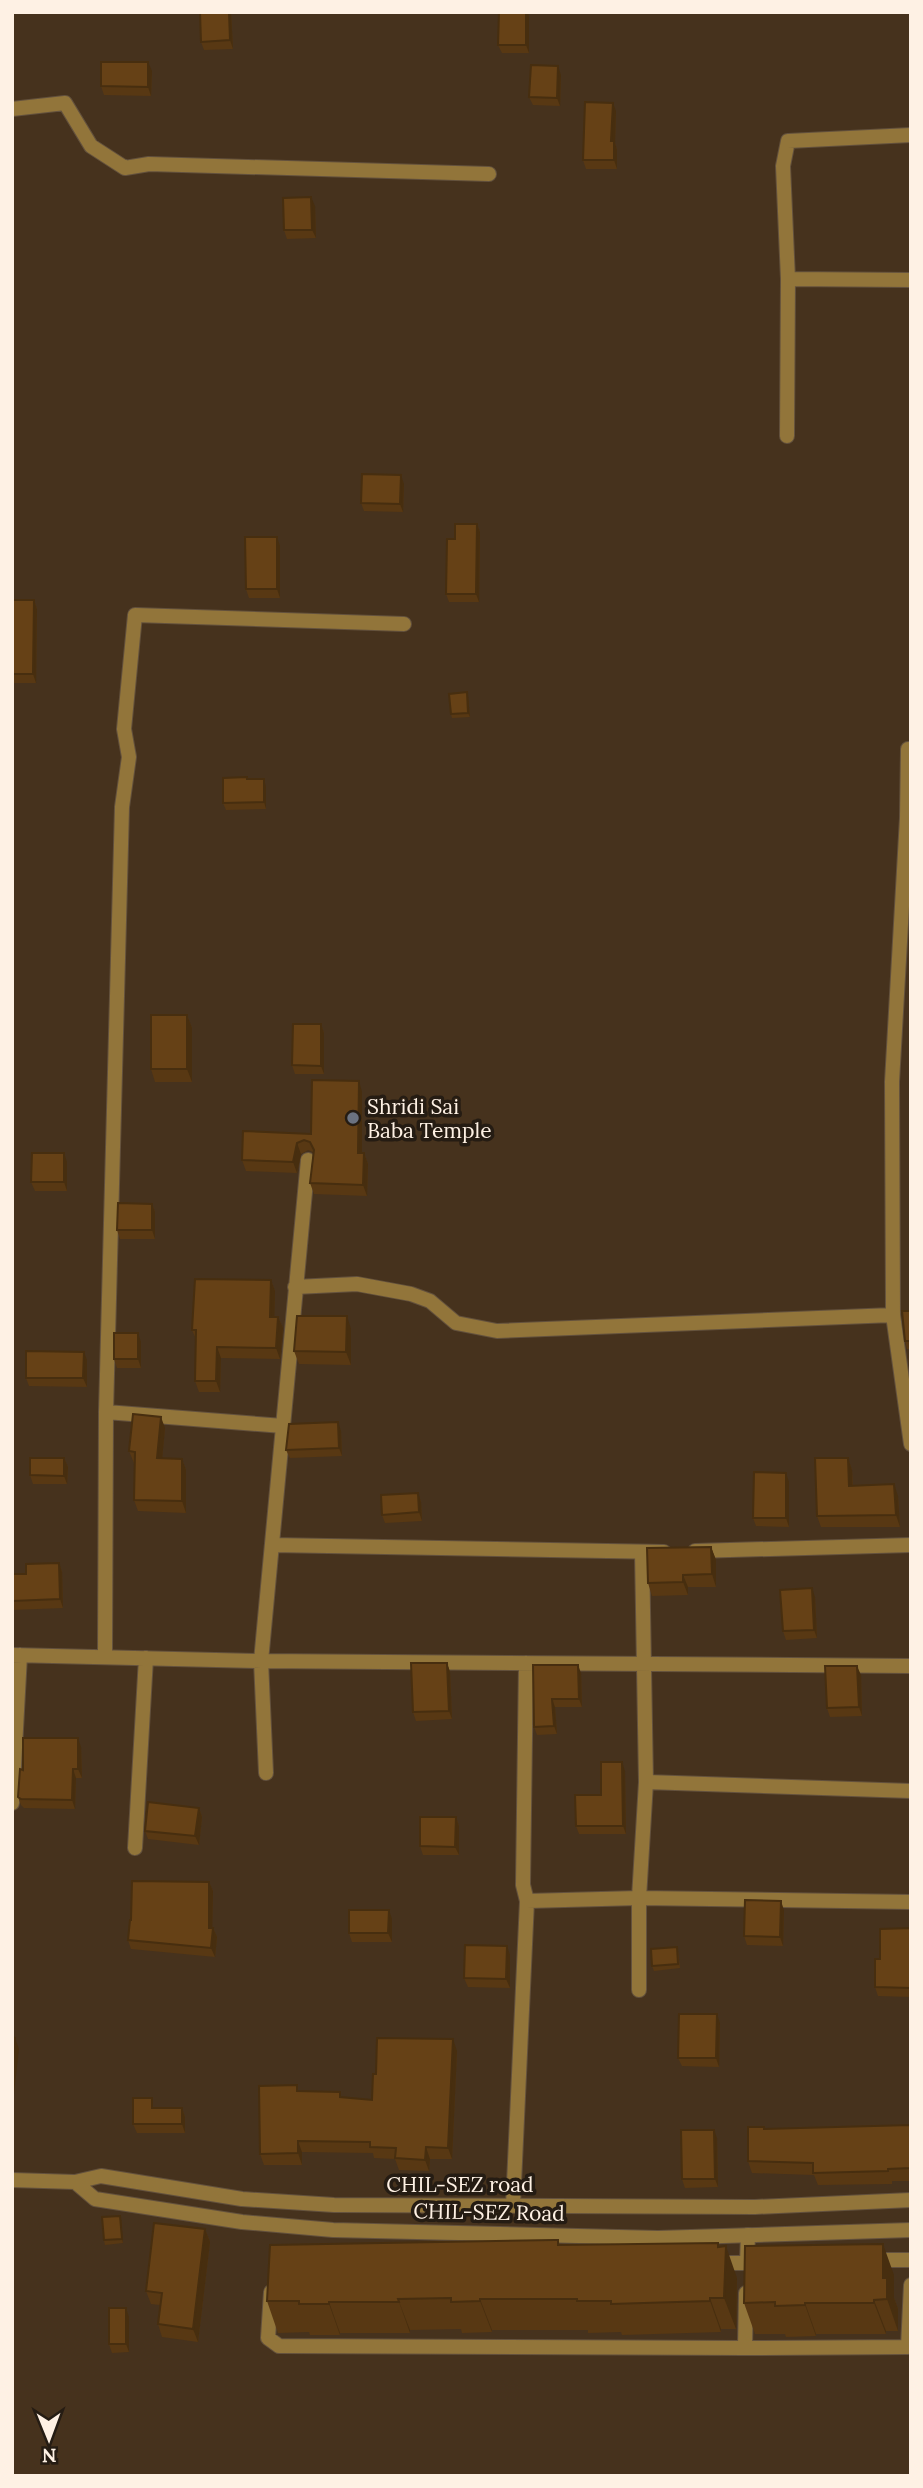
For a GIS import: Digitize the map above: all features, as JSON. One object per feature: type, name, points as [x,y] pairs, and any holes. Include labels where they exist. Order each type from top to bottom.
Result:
[{"type":"street","points":[[12,109],[65,103],[91,146],[125,168],[149,164],[489,174]]},
{"type":"street","points":[[788,436],[788,279],[783,166],[788,141],[911,135]]},
{"type":"street","points":[[788,279],[911,281]]},
{"type":"street","points":[[105,1657],[106,1412],[122,807],[129,757],[124,729],[135,615],[404,624]]},
{"type":"street","points":[[911,749],[908,749],[907,818],[892,1082],[892,1315],[911,1444]]},
{"type":"street","points":[[266,1773],[261,1661],[308,1160]]},
{"type":"street","points":[[295,1287],[357,1284],[411,1294],[430,1301],[456,1323],[497,1331],[892,1315]]},
{"type":"street","points":[[106,1412],[282,1426]]},
{"type":"street","points":[[272,1545],[642,1552],[911,1545]]},
{"type":"street","points":[[639,1990],[639,1898],[646,1782],[642,1552]]},
{"type":"street","points":[[12,1803],[16,1655],[261,1661],[911,1666]]},
{"type":"street","points":[[135,1848],[146,1658]]},
{"type":"street","points":[[513,2205],[527,1901],[523,1885],[526,1663]]},
{"type":"street","points":[[646,1782],[911,1791]]},
{"type":"street","points":[[527,1901],[639,1898],[911,1902]]},
{"type":"street","name":"CHIL-SEZ road","points":[[12,2180],[75,2182],[101,2176],[242,2199],[321,2204],[755,2207],[911,2200]]},
{"type":"street","name":"CHIL-SEZ Road","points":[[75,2182],[95,2199],[242,2222],[333,2230],[658,2238],[911,2230]]},
{"type":"street","points":[[745,2348],[754,2263],[748,2235]]},
{"type":"street","points":[[856,2261],[911,2260]]},
{"type":"street","points":[[705,2263],[754,2263]]},
{"type":"street","points":[[272,2272],[268,2338],[279,2346],[908,2347],[911,2285]]},
{"type":"building","points":[[200,12],[229,12],[230,40],[201,42]]},
{"type":"building","points":[[499,12],[526,12],[526,45],[498,45]]},
{"type":"building","points":[[101,62],[148,62],[148,87],[101,86]]},
{"type":"building","points":[[531,65],[558,66],[557,98],[529,97]]},
{"type":"building","points":[[585,102],[613,103],[611,141],[614,141],[614,160],[583,160]]},
{"type":"building","points":[[311,197],[312,230],[284,230],[283,198]]},
{"type":"building","points":[[362,474],[401,475],[400,504],[361,503]]},
{"type":"building","points":[[455,524],[477,524],[476,594],[446,594],[447,539],[455,539]]},
{"type":"building","points":[[245,537],[277,537],[277,589],[246,589]]},
{"type":"building","points":[[12,600],[34,600],[33,674],[12,674]]},
{"type":"building","points":[[467,692],[468,713],[451,714],[449,694]]},
{"type":"building","points":[[223,778],[264,779],[264,802],[223,803]]},
{"type":"building","points":[[151,1015],[187,1015],[187,1069],[151,1069]]},
{"type":"building","points":[[293,1024],[321,1024],[321,1066],[292,1065]]},
{"type":"building","points":[[312,1080],[359,1081],[358,1153],[364,1153],[363,1185],[310,1183],[314,1150],[310,1142],[304,1140],[297,1143],[293,1162],[242,1160],[243,1131],[311,1134]]},
{"type":"building","points":[[32,1153],[64,1153],[64,1182],[31,1182]]},
{"type":"building","points":[[118,1203],[152,1204],[152,1230],[117,1230]]},
{"type":"building","points":[[195,1279],[271,1280],[270,1317],[278,1317],[276,1348],[217,1347],[216,1381],[195,1381],[196,1330],[192,1330]]},
{"type":"building","points":[[902,1311],[911,1311],[911,1341],[905,1341]]},
{"type":"building","points":[[297,1316],[347,1316],[346,1352],[294,1351]]},
{"type":"building","points":[[114,1333],[138,1333],[138,1359],[114,1359]]},
{"type":"building","points":[[26,1351],[84,1352],[83,1378],[26,1378]]},
{"type":"building","points":[[133,1414],[161,1417],[157,1458],[182,1459],[182,1501],[134,1500],[135,1452],[129,1451]]},
{"type":"building","points":[[338,1422],[339,1448],[286,1450],[289,1424]]},
{"type":"building","points":[[30,1458],[64,1458],[64,1476],[30,1475]]},
{"type":"building","points":[[815,1458],[848,1458],[849,1486],[894,1484],[896,1515],[817,1516]]},
{"type":"building","points":[[754,1472],[786,1473],[786,1518],[753,1518]]},
{"type":"building","points":[[418,1493],[419,1512],[382,1515],[381,1495]]},
{"type":"building","points":[[711,1547],[712,1574],[683,1575],[683,1582],[648,1583],[647,1548]]},
{"type":"building","points":[[59,1563],[60,1599],[12,1601],[12,1574],[26,1574],[26,1564]]},
{"type":"building","points":[[812,1588],[814,1630],[783,1631],[780,1590]]},
{"type":"building","points":[[411,1663],[447,1663],[449,1711],[413,1712]]},
{"type":"building","points":[[533,1665],[578,1665],[579,1699],[552,1699],[554,1726],[534,1727]]},
{"type":"building","points":[[825,1666],[857,1666],[859,1707],[827,1708]]},
{"type":"building","points":[[23,1738],[78,1738],[78,1769],[73,1769],[72,1800],[18,1797],[20,1769],[23,1770]]},
{"type":"building","points":[[601,1762],[622,1762],[623,1826],[576,1826],[575,1795],[601,1795]]},
{"type":"building","points":[[148,1802],[199,1808],[195,1836],[145,1831]]},
{"type":"building","points":[[420,1817],[456,1817],[455,1847],[420,1846]]},
{"type":"building","points":[[132,1881],[209,1882],[209,1928],[213,1928],[211,1948],[128,1940]]},
{"type":"building","points":[[745,1900],[781,1901],[780,1937],[744,1936]]},
{"type":"building","points":[[349,1910],[389,1910],[388,1933],[349,1933]]},
{"type":"building","points":[[911,1928],[911,1988],[875,1987],[875,1959],[880,1959],[880,1929]]},
{"type":"building","points":[[465,1945],[507,1946],[506,1979],[464,1978]]},
{"type":"building","points":[[677,1947],[678,1964],[652,1966],[651,1949]]},
{"type":"building","points":[[679,2014],[717,2014],[716,2058],[678,2058]]},
{"type":"building","points":[[12,2037],[15,2038],[12,2060]]},
{"type":"building","points":[[377,2038],[453,2039],[448,2148],[426,2147],[425,2160],[395,2158],[396,2148],[370,2147],[370,2142],[298,2141],[298,2153],[260,2154],[259,2086],[297,2085],[297,2091],[340,2092],[340,2097],[372,2100]]},
{"type":"building","points":[[133,2098],[152,2098],[152,2108],[182,2108],[182,2124],[133,2124]]},
{"type":"building","points":[[911,2125],[911,2168],[813,2173],[813,2163],[748,2161],[748,2127],[764,2129]]},
{"type":"building","points":[[681,2130],[714,2130],[715,2179],[682,2179]]},
{"type":"building","points":[[120,2216],[122,2239],[104,2240],[102,2217]]},
{"type":"building","points":[[154,2223],[205,2229],[193,2329],[158,2324],[162,2293],[146,2291]]},
{"type":"building","points":[[558,2240],[558,2245],[718,2243],[718,2247],[726,2246],[724,2298],[710,2298],[710,2301],[611,2304],[611,2301],[577,2299],[480,2299],[451,2302],[451,2298],[398,2299],[399,2302],[329,2304],[267,2301],[270,2245]]},
{"type":"building","points":[[883,2244],[883,2278],[887,2278],[887,2299],[874,2300],[874,2303],[775,2306],[775,2302],[744,2303],[745,2246]]},
{"type":"building","points":[[109,2308],[126,2308],[126,2344],[109,2344]]},
{"type":"place","name":"Shridi Sai Baba Temple","points":[[353,1118]]}]
